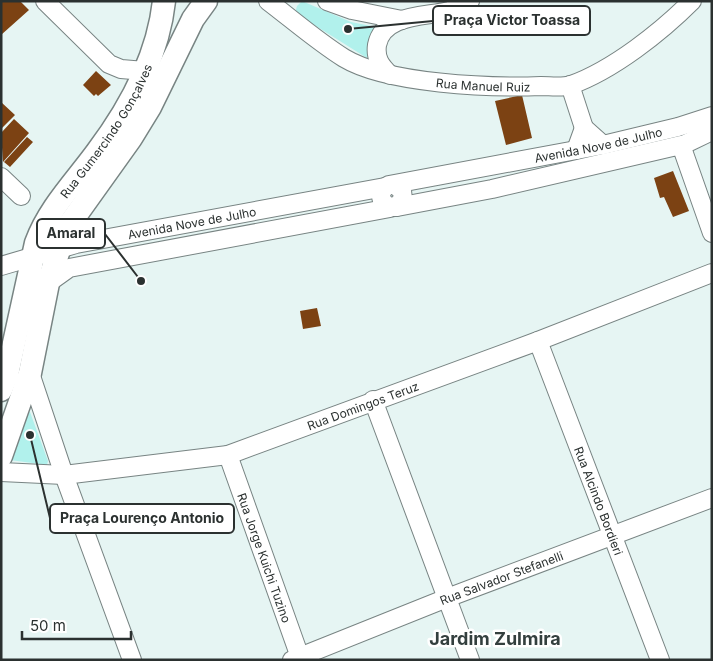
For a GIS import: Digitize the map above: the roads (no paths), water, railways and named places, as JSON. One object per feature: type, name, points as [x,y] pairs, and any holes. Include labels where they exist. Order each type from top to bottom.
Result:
[{"type":"main road","name":"Rua Gumercindo Gonçalves","points":[[1,390],[7,375],[36,243],[50,212],[97,152],[128,106],[145,71],[158,37],[164,1]]},
{"type":"main road","name":"Rua Gumercindo Gonçalves","points":[[1,456],[30,373],[48,283],[58,248],[75,215],[131,138],[145,115],[193,19],[206,1]]},
{"type":"street","points":[[45,1],[109,64],[121,70],[145,71]]},
{"type":"street","name":"Rua Manuel Ruiz","points":[[268,1],[344,58],[390,75],[500,88],[570,85],[622,59],[670,22],[692,1]]},
{"type":"street","points":[[327,1],[352,10],[402,20]]},
{"type":"street","points":[[390,75],[377,59],[377,44],[383,30],[402,20],[450,10],[470,1]]},
{"type":"street","points":[[570,85],[584,128],[603,144]]},
{"type":"street","name":"Avenida Nove de Julho","points":[[1,266],[58,248],[576,150],[678,127],[712,116]]},
{"type":"street","points":[[678,127],[687,130],[688,140],[683,144],[712,233]]},
{"type":"street","points":[[576,150],[584,128]]},
{"type":"street","name":"Avenida Nove de Julho","points":[[48,283],[69,268],[492,189],[683,144],[712,131]]},
{"type":"street","points":[[1,177],[21,196]]},
{"type":"street","points":[[390,186],[382,191],[382,201],[393,207]]},
{"type":"street","name":"Rua Domingos Teruz","points":[[1,472],[64,475],[228,455],[373,400],[538,341],[712,274]]},
{"type":"street","name":"Rua Alcindo Bordieri","points":[[538,341],[660,660]]},
{"type":"street","points":[[30,373],[64,475],[132,660]]},
{"type":"street","points":[[373,400],[470,660]]},
{"type":"street","name":"Rua Jorge Kuichi Tuzino","points":[[228,455],[298,659]]},
{"type":"street","name":"Rua Salvador Stefanelli","points":[[298,659],[447,598],[712,498]]},
{"type":"place","name":"Praça Victor Toassa","points":[[348,29]]},
{"type":"place","name":"Amaral","points":[[141,281]]},
{"type":"place","name":"Praça Lourenço Antonio","points":[[30,435]]},
{"type":"district","name":"Jardim Zulmira","points":[[495,638]]}]
